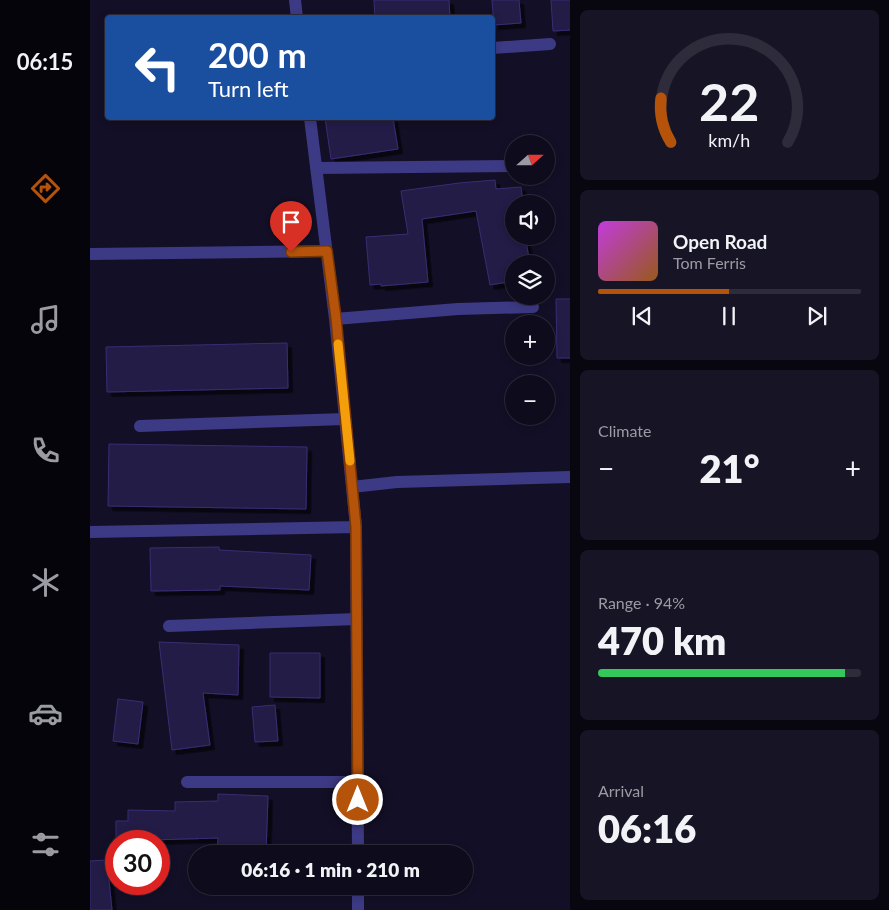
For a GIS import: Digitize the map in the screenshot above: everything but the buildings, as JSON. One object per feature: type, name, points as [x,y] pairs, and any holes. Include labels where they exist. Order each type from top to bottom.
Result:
[{"type":"street","points":[[295,0],[297,15]]},
{"type":"street","points":[[495,48],[550,44]]},
{"type":"street","points":[[310,120],[336,318],[356,527],[358,845]]},
{"type":"street","points":[[316,168],[505,166]]},
{"type":"street","points":[[90,254],[327,251]]},
{"type":"street","points":[[336,318],[458,309],[533,307]]},
{"type":"street","points":[[140,426],[345,418]]},
{"type":"street","points":[[352,487],[397,482],[570,477]]},
{"type":"street","points":[[90,532],[356,527]]},
{"type":"street","points":[[169,626],[357,618]]},
{"type":"street","points":[[187,782],[358,782]]},
{"type":"street","points":[[358,895],[358,910]]},
{"type":"slow traffic","points":[[338,344],[350,461]]},
{"type":"route","points":[[291,252],[327,251],[336,318],[356,527],[358,800]]}]
